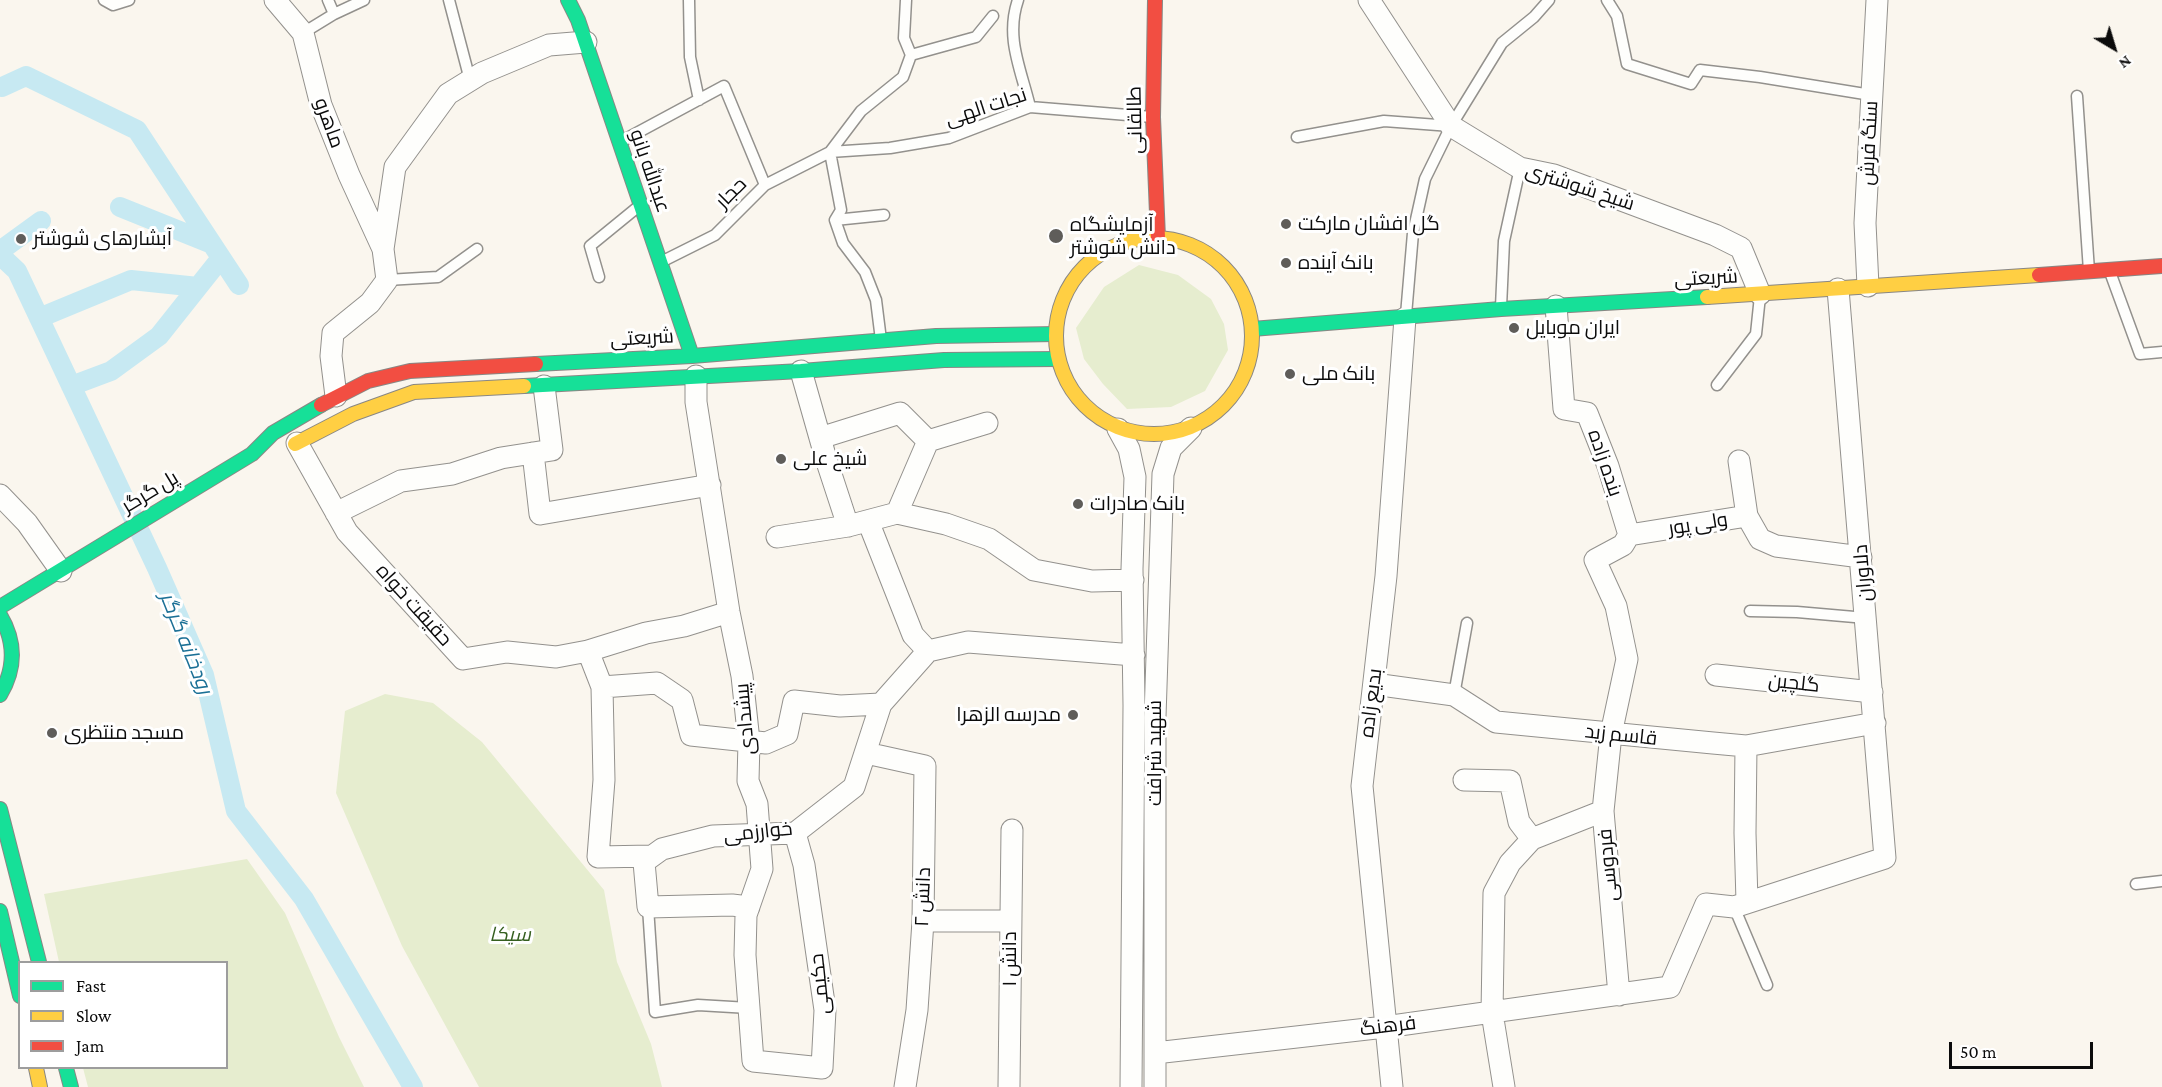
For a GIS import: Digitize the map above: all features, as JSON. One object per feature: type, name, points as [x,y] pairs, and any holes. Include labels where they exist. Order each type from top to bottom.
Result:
[{"type":"main road","name":"عبدالله بانو","points":[[568,0],[586,42],[692,356]]},
{"type":"main road","name":"طالقانی","points":[[1155,0],[1153,117],[1158,238]]},
{"type":"main road","points":[[1158,238],[1186,244],[1211,257],[1232,276],[1245,301],[1252,329],[1249,360],[1237,388],[1217,411],[1191,428],[1154,435],[1118,429],[1088,410],[1066,382],[1057,359],[1058,314],[1071,283],[1095,258],[1125,243],[1158,238]]},
{"type":"main road","name":"شریعتی","points":[[1252,329],[1501,309],[1760,294],[2162,266]]},
{"type":"main road","name":"شریعتی","points":[[229,467],[252,454],[273,433],[336,396],[368,381],[410,371],[692,356],[936,336],[1056,334]]},
{"type":"main road","points":[[292,446],[312,432],[369,406],[414,392],[801,371],[944,360],[1057,359]]},
{"type":"main road","name":"شریعتی","points":[[252,454],[269,453]]},
{"type":"main road","name":"پل گرگر","points":[[61,571],[229,467]]},
{"type":"main road","points":[[0,607],[61,571]]},
{"type":"main road","points":[[0,615],[8,626],[13,646],[13,666],[7,686],[0,695]]},
{"type":"main road","points":[[0,809],[38,961]]},
{"type":"main road","points":[[0,911],[18,988]]},
{"type":"main road","points":[[36,1069],[40,1087]]},
{"type":"main road","points":[[66,1069],[71,1087]]},
{"type":"street","name":"ماهرو","points":[[274,0],[303,33],[321,105],[349,175],[383,249]]},
{"type":"street","name":"شیخ شوشتری","points":[[1369,0],[1451,126],[1520,168],[1554,175],[1715,235],[1741,248],[1760,294]]},
{"type":"street","name":"سنگ فرش","points":[[1868,286],[1865,223],[1878,0]]},
{"type":"street","points":[[336,396],[332,356],[333,333],[370,303],[387,280],[383,249],[394,167],[448,94],[482,73],[549,45],[586,42]]},
{"type":"street","name":"دلاوران","points":[[1741,905],[1886,858],[1838,288]]},
{"type":"street","name":"بنده زاده","points":[[1556,306],[1564,409],[1587,413],[1608,466],[1629,535]]},
{"type":"street","name":"بدیع زاده","points":[[1392,1087],[1362,786],[1386,576],[1405,318]]},
{"type":"street","points":[[801,371],[848,526]]},
{"type":"street","name":"پیشدادی","points":[[696,376],[696,402],[729,612],[742,676],[749,741],[748,781],[757,804],[762,869],[746,915],[745,955],[753,1061]]},
{"type":"street","points":[[336,513],[400,481],[452,474],[501,459],[552,450],[544,386]]},
{"type":"street","points":[[820,438],[900,412],[928,441]]},
{"type":"street","points":[[897,513],[928,441],[987,423]]},
{"type":"street","name":"شهید شرافت","points":[[1155,1087],[1155,717],[1163,474],[1171,448],[1191,428]]},
{"type":"street","name":"شهید شرافت","points":[[1118,429],[1129,448],[1135,477],[1131,1087]]},
{"type":"street","name":"حقیقت خواه","points":[[292,446],[347,532],[463,659],[507,652],[556,657],[588,651],[646,633],[684,626],[729,612]]},
{"type":"street","points":[[533,453],[540,514],[710,485]]},
{"type":"street","points":[[1739,460],[1747,516]]},
{"type":"street","points":[[0,495],[27,523],[61,571]]},
{"type":"street","points":[[777,537],[848,526],[897,513],[946,524],[989,539],[1034,570],[1092,581],[1133,580]]},
{"type":"street","name":"ولی پور","points":[[1629,535],[1747,516],[1760,539],[1776,546],[1861,556]]},
{"type":"street","points":[[868,521],[913,635],[928,651]]},
{"type":"street","name":"فردوسی","points":[[1619,995],[1603,811],[1611,734],[1627,658],[1616,606],[1595,560],[1623,545],[1629,535]]},
{"type":"street","points":[[602,687],[657,682],[682,700],[691,735],[766,743],[787,734],[794,701],[840,706],[881,704],[928,651],[968,642],[1134,655]]},
{"type":"street","points":[[588,651],[602,687],[604,780],[598,857],[651,856]]},
{"type":"street","name":"گلچین","points":[[1716,675],[1872,692]]},
{"type":"street","name":"قاسم زید","points":[[1374,684],[1454,694],[1496,722],[1746,746],[1875,723]]},
{"type":"street","name":"خوارزمی","points":[[651,856],[662,849],[713,836],[795,833],[854,787],[881,704]]},
{"type":"street","points":[[1741,905],[1746,746]]},
{"type":"street","name":"دانش ۲","points":[[866,753],[925,766],[923,921],[917,1010],[905,1087]]},
{"type":"street","points":[[1464,780],[1510,781],[1519,822],[1532,839]]},
{"type":"street","points":[[1504,1087],[1492,1013],[1494,893],[1510,862],[1532,839],[1603,811]]},
{"type":"street","name":"دانش ۱","points":[[1009,1087],[1012,830]]},
{"type":"street","name":"حکیمی","points":[[753,1061],[822,1068],[825,1010],[804,865],[795,833]]},
{"type":"street","points":[[651,856],[644,862],[648,907],[732,905],[749,907]]},
{"type":"street","name":"فرهنگ","points":[[1155,1053],[1385,1027],[1670,987],[1706,904],[1741,905]]},
{"type":"street","points":[[923,921],[1010,921]]},
{"type":"lane","points":[[104,0],[113,5],[129,0]]},
{"type":"lane","points":[[328,0],[333,14]]},
{"type":"lane","points":[[303,33],[333,14],[364,0]]},
{"type":"lane","points":[[448,0],[470,80]]},
{"type":"lane","points":[[689,0],[690,57],[699,100]]},
{"type":"lane","points":[[835,220],[841,210],[830,152],[861,111],[903,77],[910,55],[904,38],[906,0]]},
{"type":"lane","points":[[1018,0],[1013,15],[1012,42],[1030,107]]},
{"type":"lane","points":[[1405,318],[1413,233],[1425,179],[1451,126],[1502,43],[1534,17],[1549,0]]},
{"type":"lane","points":[[1606,0],[1617,16],[1627,64],[1691,84],[1700,70],[1760,76],[1872,95]]},
{"type":"lane","points":[[910,55],[976,37],[993,16]]},
{"type":"lane","points":[[620,143],[724,86],[765,185]]},
{"type":"lane","points":[[2077,96],[2089,271]]},
{"type":"lane","name":"نجات الهی","points":[[830,152],[890,148],[949,138],[1030,107],[1153,117]]},
{"type":"lane","points":[[1297,137],[1384,122],[1451,126]]},
{"type":"lane","name":"حجار","points":[[661,262],[715,235],[765,185],[830,152]]},
{"type":"lane","points":[[1501,309],[1504,241],[1520,168]]},
{"type":"lane","points":[[599,277],[590,246],[641,205]]},
{"type":"lane","points":[[835,220],[884,215]]},
{"type":"lane","points":[[835,220],[843,243],[865,272],[873,290],[881,340]]},
{"type":"lane","points":[[387,280],[438,277],[477,249]]},
{"type":"lane","points":[[2109,269],[2140,354],[2162,352]]},
{"type":"lane","points":[[1717,385],[1756,334],[1760,294]]},
{"type":"lane","points":[[1750,611],[1797,612],[1867,618]]},
{"type":"lane","points":[[1454,694],[1467,623]]},
{"type":"lane","points":[[2136,884],[2162,882]]},
{"type":"lane","points":[[1741,905],[1767,985]]},
{"type":"lane","points":[[648,907],[655,1012],[698,1005],[749,1008]]},
{"type":"green space","points":[[1139,265],[1178,275],[1211,299],[1224,324],[1228,350],[1205,391],[1171,407],[1127,409],[1103,384],[1084,359],[1076,328],[1104,287]]},
{"type":"green space","name":"سیکا","points":[[385,694],[433,703],[482,742],[604,890],[617,962],[651,1044],[662,1087],[479,1087],[402,946],[336,793],[345,711]]},
{"type":"green space","points":[[247,859],[285,913],[339,1037],[364,1087],[88,1087],[83,1069],[228,1069],[228,961],[59,961],[44,894]]},
{"type":"waterway","points":[[2,87],[26,76],[137,130],[239,285]]},
{"type":"waterway","points":[[120,207],[212,244]]},
{"type":"waterway","points":[[0,251],[41,221]]},
{"type":"waterway","name":"رودخانه گرگر","points":[[0,255],[17,271],[157,568],[204,675],[236,811],[304,899],[413,1087]]},
{"type":"waterway","points":[[71,386],[111,371],[159,336],[221,258]]},
{"type":"waterway","points":[[39,318],[131,280],[198,287]]},
{"type":"traffic: fast","points":[[568,0],[578,20],[692,356]]},
{"type":"traffic: fast","points":[[1252,329],[1501,309],[1707,297]]},
{"type":"traffic: fast","points":[[536,364],[692,356],[936,336],[1056,334]]},
{"type":"traffic: fast","points":[[524,386],[801,371],[944,360],[1057,359]]},
{"type":"traffic: fast","points":[[0,607],[252,454],[273,433],[321,405]]},
{"type":"traffic: fast","points":[[0,615],[9,635],[12,655],[9,675],[0,695]]},
{"type":"traffic: fast","points":[[0,809],[39,961]]},
{"type":"traffic: fast","points":[[0,911],[18,988]]},
{"type":"traffic: fast","points":[[66,1069],[71,1087]]},
{"type":"traffic: slow","points":[[1154,238],[1173,240],[1191,246],[1208,255],[1223,267],[1235,282],[1244,299],[1250,317],[1252,336],[1250,355],[1244,373],[1235,390],[1223,405],[1208,417],[1191,426],[1173,432],[1154,434],[1135,432],[1117,426],[1100,417],[1085,405],[1073,390],[1064,373],[1058,355],[1056,336],[1058,317],[1064,299],[1073,282],[1085,267],[1100,255],[1117,246],[1135,240],[1154,238]]},
{"type":"traffic: slow","points":[[1707,297],[2039,275]]},
{"type":"traffic: slow","points":[[295,444],[353,414],[414,392],[524,386]]},
{"type":"traffic: slow","points":[[36,1069],[40,1087]]},
{"type":"traffic: jam","points":[[1155,0],[1153,117],[1158,238]]},
{"type":"traffic: jam","points":[[2039,275],[2162,266]]},
{"type":"traffic: jam","points":[[321,405],[368,381],[410,371],[536,364]]},
{"type":"place","name":"گل افشان مارکت","points":[[1286,224]]},
{"type":"place","name":"آزمایشگاه دانش شوشتر","points":[[1056,236]]},
{"type":"place","name":"آبشارهای شوشتر","points":[[21,239]]},
{"type":"place","name":"بانک آینده","points":[[1286,263]]},
{"type":"place","name":"ایران موبایل","points":[[1514,328]]},
{"type":"place","name":"بانک ملی","points":[[1290,374]]},
{"type":"place","name":"شیخ علی","points":[[781,459]]},
{"type":"place","name":"بانک صادرات","points":[[1078,504]]},
{"type":"place","name":"مدرسه الزهرا","points":[[1073,715]]},
{"type":"place","name":"مسجد منتظری","points":[[52,733]]}]
